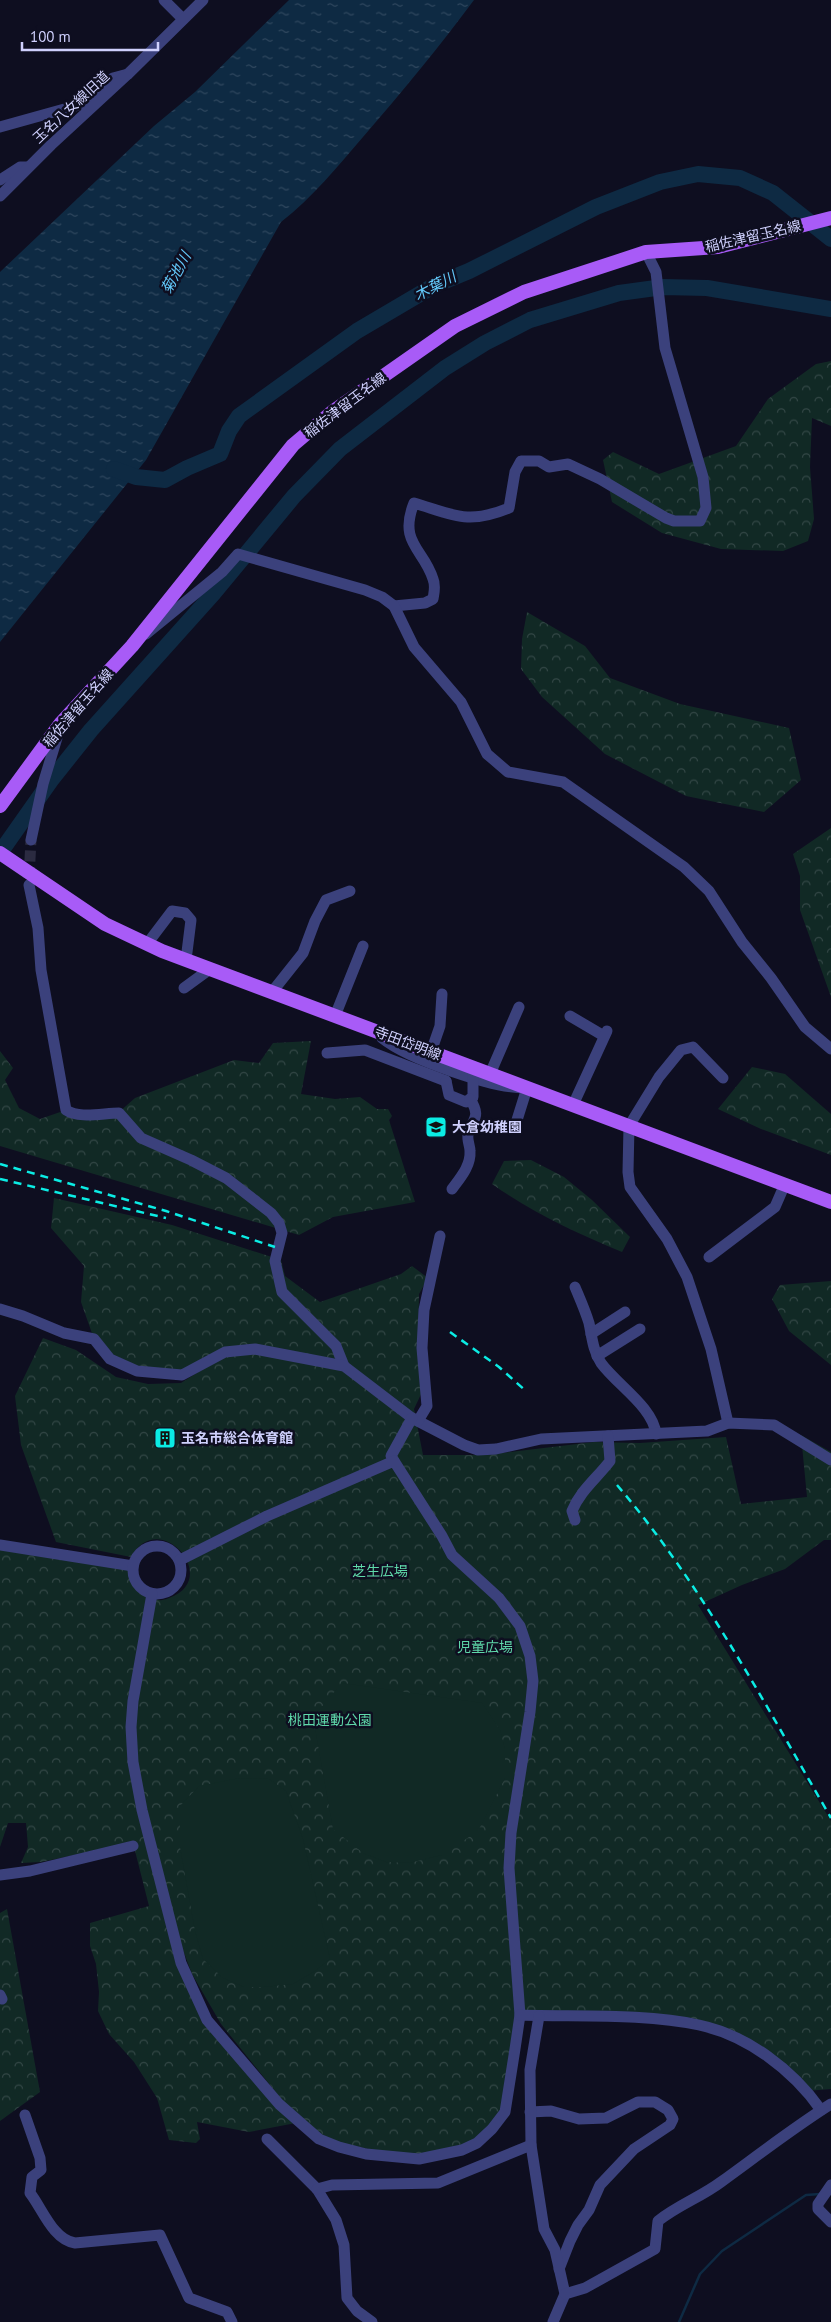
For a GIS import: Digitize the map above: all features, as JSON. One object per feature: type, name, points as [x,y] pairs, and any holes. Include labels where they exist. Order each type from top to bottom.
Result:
[{"type":"main road","name":"稲佐津留玉名線","points":[[0,806],[61,723],[132,646],[293,445],[332,412],[455,326],[524,292],[646,252],[718,247],[827,219]]},
{"type":"main road","name":"寺田岱明線","points":[[5,856],[106,924],[147,944],[831,1202]]},
{"type":"street","points":[[164,0],[183,18]]},
{"type":"street","name":"玉名八女線旧道","points":[[0,196],[129,74],[203,0]]},
{"type":"street","points":[[0,127],[60,112],[86,103],[113,78],[129,74]]},
{"type":"street","points":[[60,112],[69,130]]},
{"type":"street","points":[[0,180],[20,167],[29,167]]},
{"type":"street","points":[[394,606],[425,602],[433,599],[433,578],[413,545],[409,516],[414,503],[460,517],[482,518],[493,515],[510,508],[516,472],[520,462],[538,461],[549,467],[568,464],[600,479],[666,518],[674,521],[700,521],[706,508],[703,477],[665,348],[657,294],[656,272],[646,252]]},
{"type":"street","points":[[132,646],[222,572],[238,554],[365,590],[382,597],[394,606],[414,647],[461,702],[487,754],[508,772],[563,782],[684,867],[708,891],[742,942],[771,978],[805,1027],[831,1049]]},
{"type":"street","points":[[31,840],[43,784],[61,723]]},
{"type":"street","points":[[29,885],[38,928],[41,970],[66,1110],[71,1114],[82,1115],[118,1113],[141,1138],[226,1178],[271,1213],[279,1223],[282,1233],[275,1261],[282,1292],[336,1346],[344,1366]]},
{"type":"street","points":[[272,992],[303,953],[314,921],[326,900],[350,891]]},
{"type":"street","points":[[147,944],[172,911],[185,913],[191,920],[186,960]]},
{"type":"street","points":[[335,1016],[364,946]]},
{"type":"street","points":[[184,988],[210,969]]},
{"type":"street","points":[[431,1052],[440,1026],[442,994]]},
{"type":"street","points":[[490,1074],[519,1007]]},
{"type":"street","points":[[570,1016],[606,1034],[573,1105]]},
{"type":"street","points":[[368,1028],[385,1041],[455,1072],[513,1088],[527,1088],[517,1120]]},
{"type":"street","points":[[723,1078],[693,1046],[681,1050],[659,1077],[629,1126],[628,1172],[630,1187],[667,1239],[687,1277],[711,1350],[728,1423]]},
{"type":"street","points":[[327,1053],[365,1050],[446,1081]]},
{"type":"street","points":[[446,1081],[455,1072]]},
{"type":"street","points":[[446,1081],[448,1095],[466,1102],[473,1097],[473,1078]]},
{"type":"street","points":[[452,1189],[466,1170],[470,1153],[468,1136],[476,1119],[476,1108],[470,1099]]},
{"type":"street","points":[[709,1257],[775,1207],[785,1184]]},
{"type":"street","points":[[152,1594],[133,1701],[133,1762],[142,1810],[181,1963],[207,2020],[279,2104],[319,2139],[339,2148],[366,2154],[419,2159],[462,2150],[477,2142],[492,2129],[505,2112],[512,2078],[520,2015],[509,1868],[512,1828],[533,1681],[530,1656],[520,1626],[508,1609],[483,1582],[452,1555],[391,1456],[415,1420],[427,1406],[422,1348],[424,1310],[440,1236]]},
{"type":"street","points":[[575,1287],[584,1305],[597,1356],[612,1377],[650,1415],[656,1434]]},
{"type":"street","points":[[0,1309],[23,1316],[64,1333],[94,1339],[110,1359],[137,1371],[182,1375],[225,1352],[255,1349],[344,1366],[415,1420],[464,1445],[478,1450],[496,1449],[541,1439],[707,1431],[728,1423],[774,1425],[831,1460]]},
{"type":"street","points":[[591,1334],[625,1312]]},
{"type":"street","points":[[597,1356],[640,1329]]},
{"type":"street","points":[[575,1520],[572,1511],[582,1492],[610,1461],[608,1436]]},
{"type":"street","points":[[180,1560],[267,1516],[394,1462]]},
{"type":"street","points":[[0,1545],[133,1566]]},
{"type":"street","points":[[154,1546],[169,1548],[180,1560],[182,1575],[174,1588],[160,1594],[152,1594],[137,1583],[133,1566],[140,1552],[154,1546]]},
{"type":"street","points":[[0,1875],[30,1871],[133,1846]]},
{"type":"street","points":[[520,2015],[639,2018],[698,2025],[734,2036],[775,2063],[826,2107],[776,2141],[755,2160],[720,2184],[671,2210],[658,2221],[655,2249],[585,2288],[565,2294]]},
{"type":"street","points":[[539,2016],[530,2070],[531,2145],[544,2229],[555,2250],[565,2294],[553,2322]]},
{"type":"street","points":[[530,2112],[551,2111],[579,2119],[606,2118],[638,2102],[656,2102],[668,2110],[673,2119],[670,2125],[634,2149],[600,2185],[589,2210],[578,2224],[560,2269]]},
{"type":"street","points":[[25,2115],[40,2158],[41,2170],[32,2177],[30,2193],[59,2235],[69,2242],[75,2243],[160,2235],[190,2298],[227,2312],[232,2322]]},
{"type":"street","points":[[267,2139],[317,2189],[341,2233],[347,2298],[357,2311],[372,2322]]},
{"type":"street","points":[[317,2189],[332,2185],[438,2183],[531,2145]]},
{"type":"street","points":[[831,2185],[818,2204],[818,2209],[831,2222]]},
{"type":"green space","points":[[831,361],[831,426],[812,418],[810,467],[814,519],[808,541],[783,551],[721,549],[662,533],[612,502],[603,460],[613,452],[659,474],[736,446],[768,399],[816,364]]},
{"type":"green space","points":[[527,612],[585,646],[610,678],[680,704],[789,728],[801,780],[764,812],[686,796],[605,754],[542,697],[521,669],[522,639]]},
{"type":"green space","points":[[831,828],[831,997],[800,910],[800,876],[793,854]]},
{"type":"green space","points":[[311,1041],[301,1094],[335,1099],[360,1097],[377,1109],[388,1109],[392,1116],[389,1120],[415,1202],[333,1217],[299,1235],[0,1146],[0,1051],[13,1068],[5,1080],[19,1108],[40,1119],[66,1110],[118,1113],[135,1098],[234,1060],[259,1063],[273,1043]]},
{"type":"green space","points":[[752,1067],[785,1074],[831,1114],[831,1155],[761,1129],[718,1109]]},
{"type":"green space","points":[[531,1160],[564,1177],[592,1200],[630,1237],[622,1252],[555,1222],[492,1184],[504,1161]]},
{"type":"green space","points":[[54,1198],[172,1225],[281,1260],[285,1276],[320,1302],[401,1274],[412,1266],[428,1278],[419,1294],[418,1361],[423,1390],[414,1409],[423,1455],[484,1455],[594,1442],[640,1443],[726,1437],[741,1504],[807,1497],[801,1435],[831,1452],[831,1540],[824,1540],[785,1569],[742,1585],[698,1605],[831,1821],[831,2089],[806,2091],[745,2043],[698,2025],[520,2015],[499,2119],[477,2143],[419,2159],[319,2139],[282,2100],[221,2024],[192,1974],[165,1902],[207,2020],[301,2122],[249,2132],[197,2122],[200,2139],[196,2143],[169,2140],[157,2098],[134,2062],[109,2034],[98,2011],[99,1992],[96,1964],[90,1946],[90,1923],[149,1906],[133,1843],[41,1862],[21,1863],[28,1847],[26,1823],[8,1823],[0,1847],[0,1545],[129,1565],[130,1577],[134,1584],[158,1600],[169,1598],[184,1589],[190,1576],[188,1563],[181,1551],[170,1543],[156,1539],[143,1543],[131,1557],[56,1542],[21,1445],[15,1396],[43,1338],[76,1350],[116,1377],[148,1384],[181,1383],[206,1367],[182,1375],[137,1371],[110,1359],[94,1339],[81,1302],[84,1266],[51,1228]]},
{"type":"green space","points":[[831,1281],[831,1365],[789,1331],[772,1299],[780,1285]]},
{"type":"green space","name":"桃田運動公園","points":[[342,1683],[482,1703],[500,1730],[505,1749],[505,1778],[478,1831],[442,1855],[409,1863],[386,1862],[363,1853],[333,1829],[313,1717]]},
{"type":"green space","points":[[240,1778],[269,1779],[286,1791],[303,1839],[330,1959],[315,1971],[293,1984],[244,1987],[223,1978],[203,1959],[195,1931],[180,1847],[180,1806],[199,1786]]},
{"type":"green space","points":[[7,1909],[40,2092],[0,2121],[0,1913]]},
{"type":"water","name":"菊池川","points":[[289,0],[474,0],[420,69],[344,159],[314,192],[281,222],[146,460],[0,642],[0,272],[154,126],[195,92]]},
{"type":"waterway","name":"木葉川","points":[[114,469],[136,477],[165,480],[220,454],[229,431],[239,416],[357,331],[435,285],[469,271],[596,207],[660,182],[698,174],[740,178],[773,193],[831,239]]},
{"type":"waterway","points":[[0,853],[52,779],[91,730],[213,594],[294,496],[340,449],[445,368],[485,343],[530,320],[619,293],[663,287],[707,288],[831,309]]},
{"type":"waterway","points":[[679,2322],[700,2274],[722,2251],[806,2195],[820,2194]]},
{"type":"tunnel","points":[[29,878],[31,840]]},
{"type":"railway","points":[[0,1164],[166,1211],[275,1247]]},
{"type":"railway","points":[[0,1179],[166,1218]]},
{"type":"railway","points":[[450,1332],[499,1367],[527,1392]]},
{"type":"railway","points":[[617,1485],[677,1563],[731,1646],[831,1818]]},
{"type":"place","name":"大倉幼稚園","points":[[436,1127]]},
{"type":"place","name":"玉名市総合体育館","points":[[165,1438]]},
{"type":"park label","name":"芝生広場","points":[[380,1571]]},
{"type":"park label","name":"児童広場","points":[[485,1647]]}]
